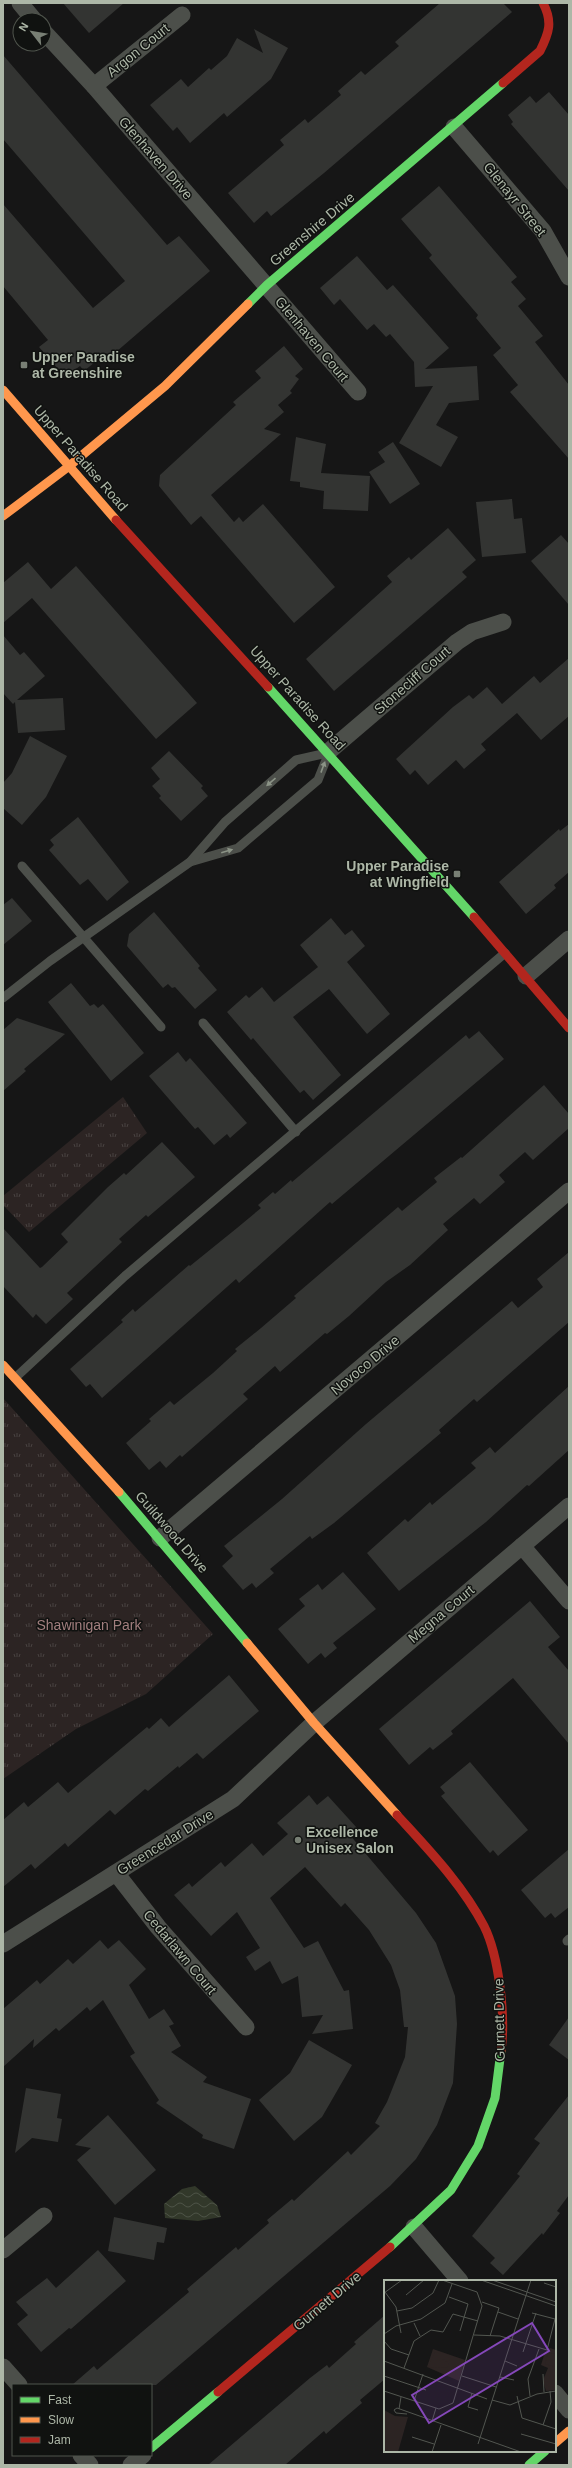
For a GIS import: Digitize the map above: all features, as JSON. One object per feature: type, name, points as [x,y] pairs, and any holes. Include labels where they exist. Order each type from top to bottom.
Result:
[{"type":"street","points":[[20,3],[27,12]]},
{"type":"street","name":"Greenshire Drive","points":[[3,516],[68,467],[165,386],[267,285],[454,127],[540,51],[550,29],[550,16],[543,3]]},
{"type":"street","name":"Argon Court","points":[[94,86],[182,14]]},
{"type":"street","name":"Glenhaven Drive","points":[[52,41],[94,86],[267,285]]},
{"type":"street","name":"Glenayr Street","points":[[454,127],[543,231],[569,277]]},
{"type":"street","name":"Glenhaven Court","points":[[267,285],[358,392]]},
{"type":"street","name":"Upper Paradise Road","points":[[3,390],[68,467],[328,752],[526,976],[569,1028]]},
{"type":"street","name":"Stonecliff Court","points":[[328,752],[457,642],[472,632],[503,622]]},
{"type":"street","points":[[526,976],[569,939]]},
{"type":"street","name":"Novoco Drive","points":[[160,1538],[569,1191]]},
{"type":"street","name":"Guildwood Drive","points":[[3,1365],[160,1538],[314,1723]]},
{"type":"street","name":"Megna Court","points":[[314,1723],[569,1506]]},
{"type":"street","points":[[522,1546],[569,1601]]},
{"type":"street","name":"Greencedar Drive","points":[[3,1944],[233,1799],[314,1723]]},
{"type":"street","name":"Gurnett Drive","points":[[152,2447],[414,2227],[451,2190],[478,2146],[495,2098],[502,2047],[501,1982],[484,1926],[447,1871],[314,1723]]},
{"type":"street","name":"Cedarlawn Court","points":[[116,1873],[158,1927],[246,2028]]},
{"type":"street","points":[[3,2250],[44,2216]]},
{"type":"street","points":[[414,2227],[459,2280]]},
{"type":"street","points":[[3,2367],[18,2384]]},
{"type":"street","points":[[556,2394],[569,2410]]},
{"type":"street","points":[[556,2442],[569,2431]]},
{"type":"street","points":[[529,2465],[544,2452]]},
{"type":"street","points":[[82,2456],[90,2465]]},
{"type":"street","points":[[131,2465],[142,2456]]},
{"type":"lane","points":[[3,998],[190,862],[224,822],[296,760],[328,752]]},
{"type":"lane","points":[[190,862],[238,848],[266,827],[318,780],[328,752]]},
{"type":"lane","points":[[22,866],[85,937],[161,1027]]},
{"type":"lane","points":[[15,1378],[125,1276],[505,953]]},
{"type":"lane","points":[[202,1023],[296,1132]]},
{"type":"green space","points":[[123,1097],[147,1133],[29,1232],[3,1205],[3,1196]]},
{"type":"green space","name":"Shawinigan Park","points":[[3,1398],[213,1634],[146,1694],[76,1729],[3,1779]]},
{"type":"water","points":[[195,2186],[217,2205],[221,2217],[198,2221],[165,2218],[164,2204],[182,2189]]},
{"type":"building","points":[[63,3],[124,3],[89,33]]},
{"type":"building","points":[[440,3],[503,3],[512,12],[324,173],[271,216],[267,211],[254,223],[228,193],[284,145],[280,140],[305,119],[308,123],[341,95],[338,91],[361,71],[365,75],[399,46],[395,42]]},
{"type":"building","points":[[254,29],[288,48],[271,79],[227,117],[224,113],[190,143],[177,127],[173,131],[150,105],[181,79],[188,87],[209,68],[211,70],[227,56],[237,38],[263,53]]},
{"type":"building","points":[[3,55],[167,245],[179,236],[210,271],[116,352],[114,350],[108,355],[106,353],[84,371],[80,366],[65,377],[39,347],[48,340],[3,286],[3,204],[93,308],[125,281],[3,139]]},
{"type":"building","points":[[549,92],[569,115],[569,191],[511,124],[513,122],[508,115],[530,96],[536,103]]},
{"type":"building","points":[[439,186],[517,277],[511,282],[526,299],[518,306],[543,336],[535,342],[569,385],[569,459],[510,392],[518,385],[493,355],[501,348],[476,318],[478,315],[429,258],[432,255],[401,219]]},
{"type":"building","points":[[357,256],[387,290],[393,285],[449,348],[425,369],[477,366],[479,400],[449,403],[436,425],[458,437],[441,467],[399,443],[433,386],[415,387],[414,362],[390,334],[386,337],[374,324],[367,330],[340,299],[334,305],[320,288]]},
{"type":"building","points":[[284,346],[303,369],[295,376],[299,379],[290,391],[292,393],[278,405],[284,412],[264,429],[281,434],[211,495],[234,522],[239,517],[243,522],[263,504],[335,587],[294,623],[201,516],[191,525],[159,486],[160,475],[236,405],[233,402],[261,378],[255,371]]},
{"type":"building","points":[[296,437],[326,444],[321,473],[370,476],[368,511],[323,509],[324,491],[300,487],[300,482],[290,481]]},
{"type":"building","points":[[393,442],[420,484],[390,504],[369,472],[385,462],[378,452]]},
{"type":"building","points":[[512,499],[514,519],[522,518],[526,553],[482,557],[476,502]]},
{"type":"building","points":[[448,528],[476,560],[462,572],[467,577],[334,691],[306,659],[392,582],[387,576],[409,557],[411,560]]},
{"type":"building","points":[[561,535],[569,544],[569,605],[531,561]]},
{"type":"building","points":[[28,562],[51,589],[76,566],[197,703],[156,739],[32,598],[3,623],[3,583]]},
{"type":"building","points":[[3,635],[20,655],[24,652],[45,676],[17,700],[63,698],[65,730],[18,733],[15,702],[13,704],[3,693]]},
{"type":"building","points":[[569,658],[569,716],[541,740],[517,713],[481,744],[486,750],[464,769],[456,760],[428,785],[415,770],[410,775],[396,759],[453,707],[469,695],[473,699],[487,687],[502,704],[534,676],[540,683]]},
{"type":"building","points":[[30,736],[67,756],[46,797],[22,825],[3,808],[3,783],[12,773]]},
{"type":"building","points":[[169,751],[203,786],[201,788],[208,796],[181,821],[159,798],[161,796],[152,786],[160,779],[151,768]]},
{"type":"building","points":[[78,817],[129,882],[107,901],[88,879],[80,885],[49,850],[54,845],[50,840]]},
{"type":"building","points":[[569,824],[569,872],[554,885],[556,888],[526,914],[499,882],[559,829],[560,831]]},
{"type":"building","points":[[12,898],[32,921],[3,945],[3,905]]},
{"type":"building","points":[[154,912],[200,966],[198,968],[217,990],[195,1009],[175,987],[172,988],[168,984],[163,988],[127,946],[129,934]]},
{"type":"building","points":[[331,918],[345,935],[352,930],[365,946],[347,962],[390,1014],[367,1034],[329,989],[293,1017],[341,1075],[313,1100],[304,1090],[300,1093],[253,1038],[251,1040],[227,1012],[246,995],[249,998],[262,987],[274,1002],[318,967],[300,945]]},
{"type":"building","points":[[71,983],[90,1006],[94,1004],[98,1008],[103,1004],[144,1053],[111,1081],[48,1002]]},
{"type":"building","points":[[17,1018],[65,1034],[24,1069],[26,1071],[3,1091],[3,1030]]},
{"type":"building","points":[[479,1031],[504,1059],[332,1204],[330,1202],[239,1283],[236,1279],[102,1398],[90,1384],[86,1387],[70,1369],[123,1322],[121,1320],[133,1309],[135,1312],[189,1265],[190,1266],[261,1208],[258,1205],[273,1192],[275,1194],[291,1180],[292,1182],[466,1035],[469,1039]]},
{"type":"building","points":[[178,1052],[186,1062],[190,1058],[247,1123],[230,1138],[227,1134],[214,1145],[198,1127],[195,1129],[149,1076]]},
{"type":"building","points":[[544,1085],[569,1114],[569,1128],[533,1160],[525,1152],[499,1175],[505,1182],[480,1204],[474,1198],[443,1224],[448,1230],[410,1265],[386,1282],[349,1316],[327,1334],[325,1333],[280,1372],[275,1366],[243,1394],[248,1399],[182,1457],[180,1455],[166,1468],[160,1461],[149,1470],[126,1443],[151,1421],[149,1419],[170,1401],[174,1405],[213,1373],[237,1351],[235,1349],[296,1298],[294,1296],[398,1207],[402,1211],[437,1182],[434,1178],[461,1157],[462,1158]]},
{"type":"building","points":[[162,1142],[195,1177],[148,1217],[146,1215],[119,1239],[122,1242],[67,1293],[73,1299],[46,1324],[36,1314],[33,1318],[3,1286],[3,1228],[40,1268],[42,1267],[68,1242],[61,1234],[108,1187],[124,1173],[126,1175]]},
{"type":"building","points":[[569,1252],[569,1322],[477,1402],[474,1399],[439,1430],[441,1433],[334,1523],[312,1539],[310,1536],[270,1569],[274,1573],[256,1588],[252,1583],[243,1590],[222,1566],[233,1556],[224,1546],[282,1499],[366,1424],[512,1301],[518,1308],[543,1287],[537,1279]]},
{"type":"building","points":[[569,1386],[569,1450],[486,1522],[399,1591],[367,1553],[405,1519],[408,1522],[430,1502],[432,1505],[476,1468],[471,1463],[490,1447],[495,1453]]},
{"type":"building","points":[[343,1572],[376,1609],[333,1643],[337,1648],[325,1658],[321,1653],[308,1664],[278,1629],[305,1606],[299,1599],[318,1584],[322,1590]]},
{"type":"building","points":[[530,1601],[560,1637],[548,1647],[569,1671],[569,1744],[513,1678],[451,1731],[453,1734],[433,1750],[430,1747],[409,1765],[379,1729]]},
{"type":"building","points":[[229,1675],[259,1711],[203,1759],[197,1753],[179,1768],[178,1766],[148,1791],[145,1789],[115,1815],[110,1810],[68,1847],[65,1843],[35,1869],[31,1864],[3,1887],[3,1820],[24,1802],[28,1807],[58,1782],[68,1793],[147,1727],[149,1729],[161,1718],[169,1727]]},
{"type":"building","points":[[470,1762],[528,1830],[498,1856],[493,1850],[490,1853],[441,1796],[445,1793],[440,1787]]},
{"type":"building","points":[[309,1795],[317,1805],[328,1796],[357,1828],[349,1834],[416,1913],[436,1943],[455,1996],[457,2024],[453,2083],[437,2125],[416,2159],[390,2186],[156,2385],[73,2384],[94,2366],[97,2370],[189,2292],[187,2289],[236,2247],[238,2250],[269,2223],[267,2220],[292,2199],[294,2201],[348,2151],[351,2155],[380,2126],[375,2123],[387,2102],[405,2057],[408,2027],[404,2027],[400,1990],[391,1965],[369,1930],[345,1903],[341,1907],[305,1867],[270,1898],[304,1948],[318,1941],[344,1991],[349,1990],[353,2029],[312,2034],[323,2015],[302,2017],[298,1976],[282,1984],[270,1961],[255,1971],[246,1957],[260,1948],[237,1912],[211,1936],[174,1895],[189,1883],[192,1887],[221,1862],[225,1867],[252,1843],[263,1856],[288,1834],[277,1823]]},
{"type":"building","points":[[569,1849],[569,1907],[555,1918],[551,1913],[545,1918],[521,1890]]},
{"type":"building","points":[[100,1940],[108,1949],[119,1940],[146,1969],[129,1985],[149,2019],[164,2009],[174,2024],[169,2026],[181,2046],[171,2052],[207,2077],[203,2082],[251,2099],[234,2149],[202,2138],[203,2135],[156,2103],[159,2100],[130,2056],[135,2053],[103,2000],[90,2011],[87,2007],[59,2031],[56,2028],[33,2048],[34,2039],[3,2067],[3,2009],[37,1980],[40,1984],[68,1959],[73,1964]]},
{"type":"building","points":[[569,2017],[569,2060],[549,2045]]},
{"type":"building","points":[[309,2040],[352,2065],[322,2117],[294,2141],[259,2100],[290,2073]]},
{"type":"building","points":[[26,2088],[61,2094],[57,2118],[62,2119],[58,2142],[32,2138],[15,2153]]},
{"type":"building","points":[[569,2095],[569,2195],[557,2211],[560,2213],[543,2235],[542,2233],[503,2275],[490,2263],[495,2258],[472,2236],[520,2176],[517,2174],[540,2143],[534,2139]]},
{"type":"building","points":[[108,2115],[156,2170],[115,2205],[77,2160],[91,2148],[75,2145]]},
{"type":"building","points":[[114,2217],[167,2228],[164,2243],[157,2242],[154,2260],[108,2251]]},
{"type":"building","points":[[98,2250],[126,2281],[71,2329],[69,2328],[41,2352],[17,2324],[28,2315],[16,2302],[47,2278],[56,2288]]},
{"type":"building","points":[[384,2316],[384,2380],[360,2400],[362,2403],[326,2434],[324,2431],[285,2465],[208,2465],[310,2378],[327,2365],[329,2368],[356,2344],[354,2342]]},
{"type":"traffic: fast","points":[[248,304],[267,285],[503,83]]},
{"type":"traffic: fast","points":[[268,687],[474,917]]},
{"type":"traffic: fast","points":[[119,1492],[247,1643]]},
{"type":"traffic: fast","points":[[390,2247],[451,2190],[478,2146],[495,2098],[501,2051]]},
{"type":"traffic: fast","points":[[152,2447],[218,2392]]},
{"type":"traffic: fast","points":[[529,2465],[544,2452]]},
{"type":"traffic: slow","points":[[3,516],[68,467],[165,386],[248,304]]},
{"type":"traffic: slow","points":[[3,390],[116,520]]},
{"type":"traffic: slow","points":[[3,1365],[119,1492]]},
{"type":"traffic: slow","points":[[247,1643],[314,1723],[397,1815]]},
{"type":"traffic: slow","points":[[556,2442],[569,2431]]},
{"type":"traffic: jam","points":[[503,83],[540,51],[546,39],[549,27],[548,16],[543,3]]},
{"type":"traffic: jam","points":[[116,520],[268,687]]},
{"type":"traffic: jam","points":[[474,917],[569,1028]]},
{"type":"traffic: jam","points":[[397,1815],[455,1881],[484,1926],[494,1953],[500,1987],[503,2021],[501,2051]]},
{"type":"traffic: jam","points":[[218,2392],[390,2247]]},
{"type":"place","name":"Upper Paradise at Greenshire","points":[[24,365]]},
{"type":"place","name":"Upper Paradise at Wingfield","points":[[457,874]]},
{"type":"place","name":"Excellence Unisex Salon","points":[[298,1840]]}]
